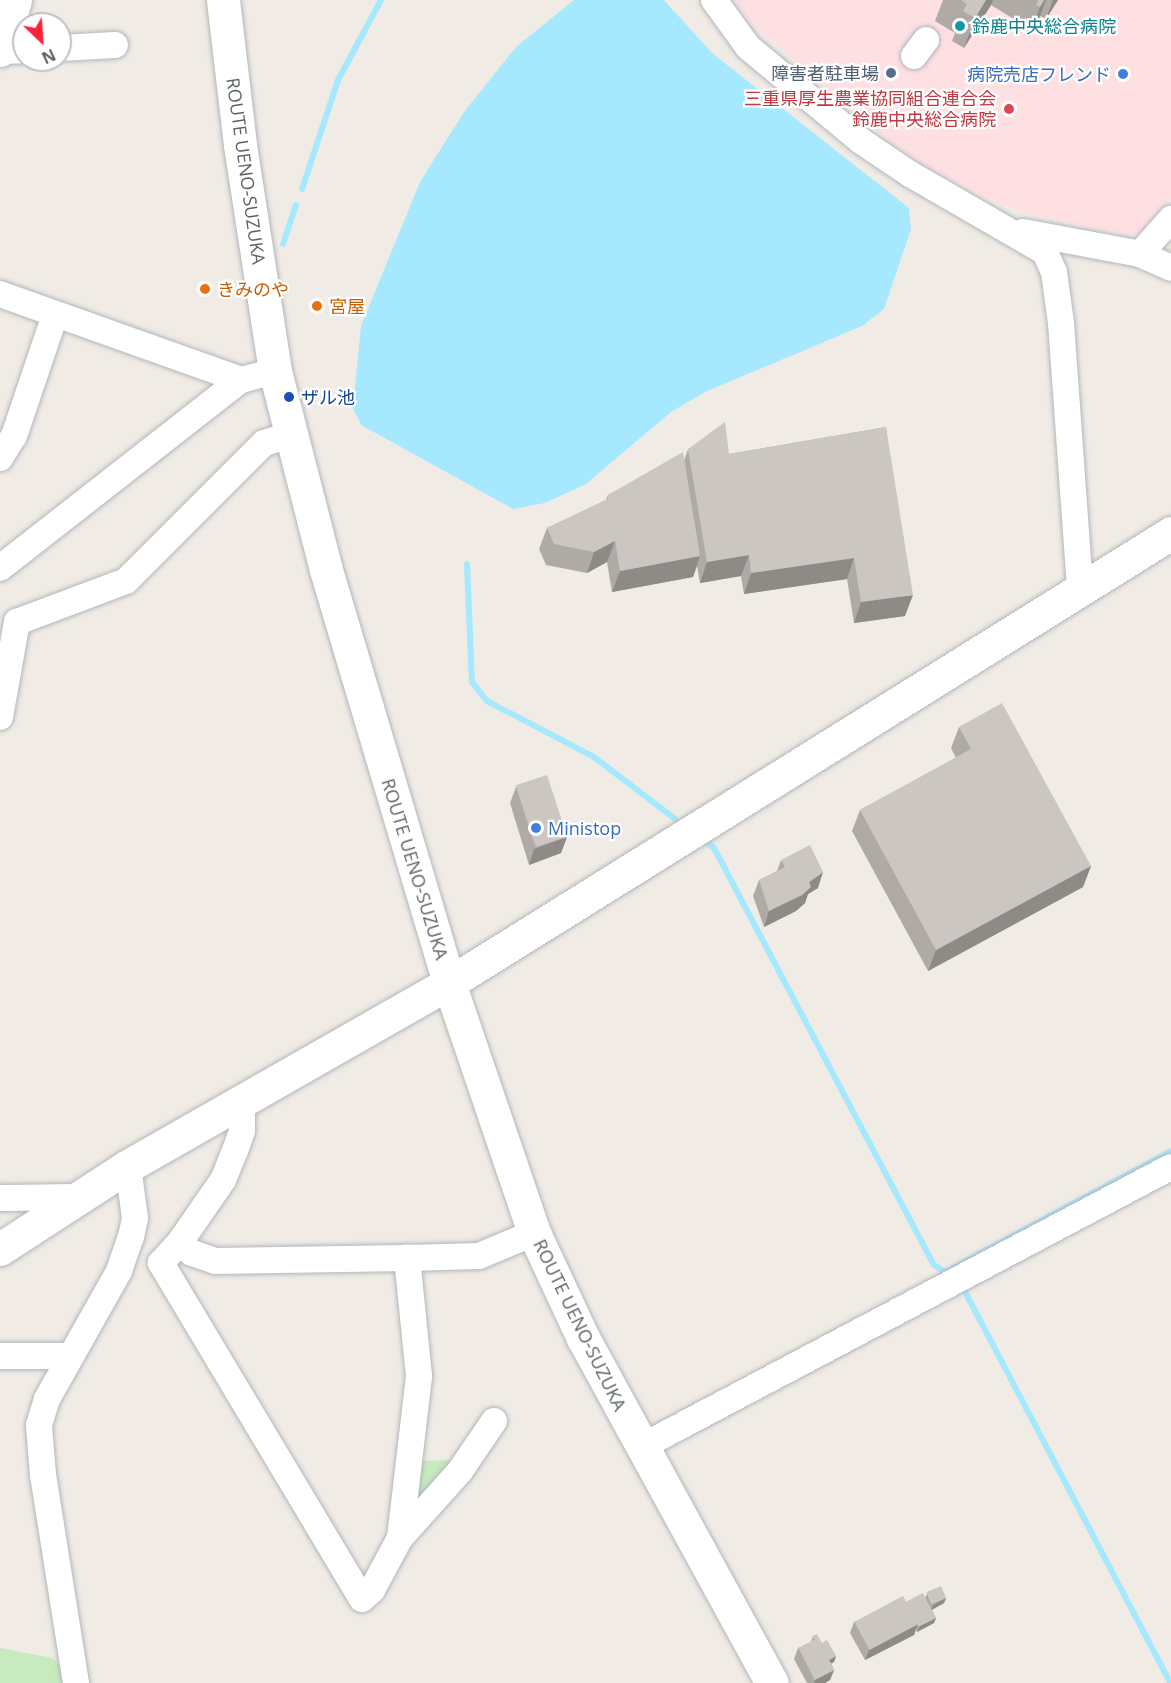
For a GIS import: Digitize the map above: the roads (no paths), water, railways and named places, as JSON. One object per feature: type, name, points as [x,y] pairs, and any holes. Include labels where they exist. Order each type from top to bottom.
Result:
[{"type":"main road","points":[[0,51],[15,0]]},
{"type":"main road","name":"ROUTE UENO-SUZUKA","points":[[223,0],[240,145],[276,371],[326,570],[449,983],[534,1233],[583,1338],[772,1683]]},
{"type":"main road","points":[[0,1249],[128,1166],[449,983],[1171,533]]},
{"type":"street","points":[[714,0],[747,47],[861,141],[910,174],[1011,230],[1045,252],[1054,272],[1080,591]]},
{"type":"street","points":[[72,47],[115,45]]},
{"type":"street","points":[[1140,254],[1171,219]]},
{"type":"street","points":[[1011,230],[1140,254],[1171,268]]},
{"type":"street","points":[[0,294],[241,380]]},
{"type":"street","points":[[0,458],[14,436],[55,315]]},
{"type":"street","points":[[0,568],[241,380],[276,371]]},
{"type":"street","points":[[0,717],[17,622],[126,581],[264,443],[291,435]]},
{"type":"street","points":[[236,1103],[242,1115],[242,1131],[223,1180],[180,1242],[161,1263],[362,1599],[372,1590],[400,1538],[460,1471],[494,1421]]},
{"type":"street","points":[[76,1683],[40,1434],[47,1399],[118,1271],[131,1237],[135,1218],[128,1166]]},
{"type":"street","points":[[642,1447],[1171,1167]]},
{"type":"street","points":[[0,1198],[80,1197]]},
{"type":"street","points":[[180,1242],[192,1253],[215,1261],[407,1258],[479,1256],[534,1233]]},
{"type":"street","points":[[400,1538],[419,1376],[407,1258]]},
{"type":"street","points":[[0,1356],[69,1356]]},
{"type":"water","name":"ザル池","points":[[574,0],[664,0],[712,53],[909,208],[911,229],[884,309],[862,326],[707,391],[671,412],[586,484],[545,503],[513,509],[361,425],[353,408],[361,326],[420,182],[464,112],[516,47]]},
{"type":"waterway","points":[[302,189],[338,80],[381,0]]},
{"type":"waterway","points":[[283,244],[296,205]]},
{"type":"waterway","points":[[467,564],[472,682],[487,701],[594,757],[675,819]]},
{"type":"waterway","points":[[706,842],[714,848],[934,1265],[945,1272],[953,1269]]},
{"type":"waterway","points":[[953,1268],[1171,1151]]},
{"type":"waterway","points":[[962,1286],[1170,1683]]},
{"type":"place","name":"鈴鹿中央総合病院","points":[[960,26]]},
{"type":"place","name":"障害者駐車場","points":[[891,73]]},
{"type":"place","name":"病院売店フレンド","points":[[1123,74]]},
{"type":"place","name":"三重県厚生農業協同組合連合会 鈴鹿中央総合病院","points":[[1009,109]]},
{"type":"place","name":"きみのや","points":[[205,289]]},
{"type":"place","name":"宮屋","points":[[317,306]]},
{"type":"place","name":"ザル池","points":[[289,397]]},
{"type":"place","name":"Ministop","points":[[536,828]]}]
